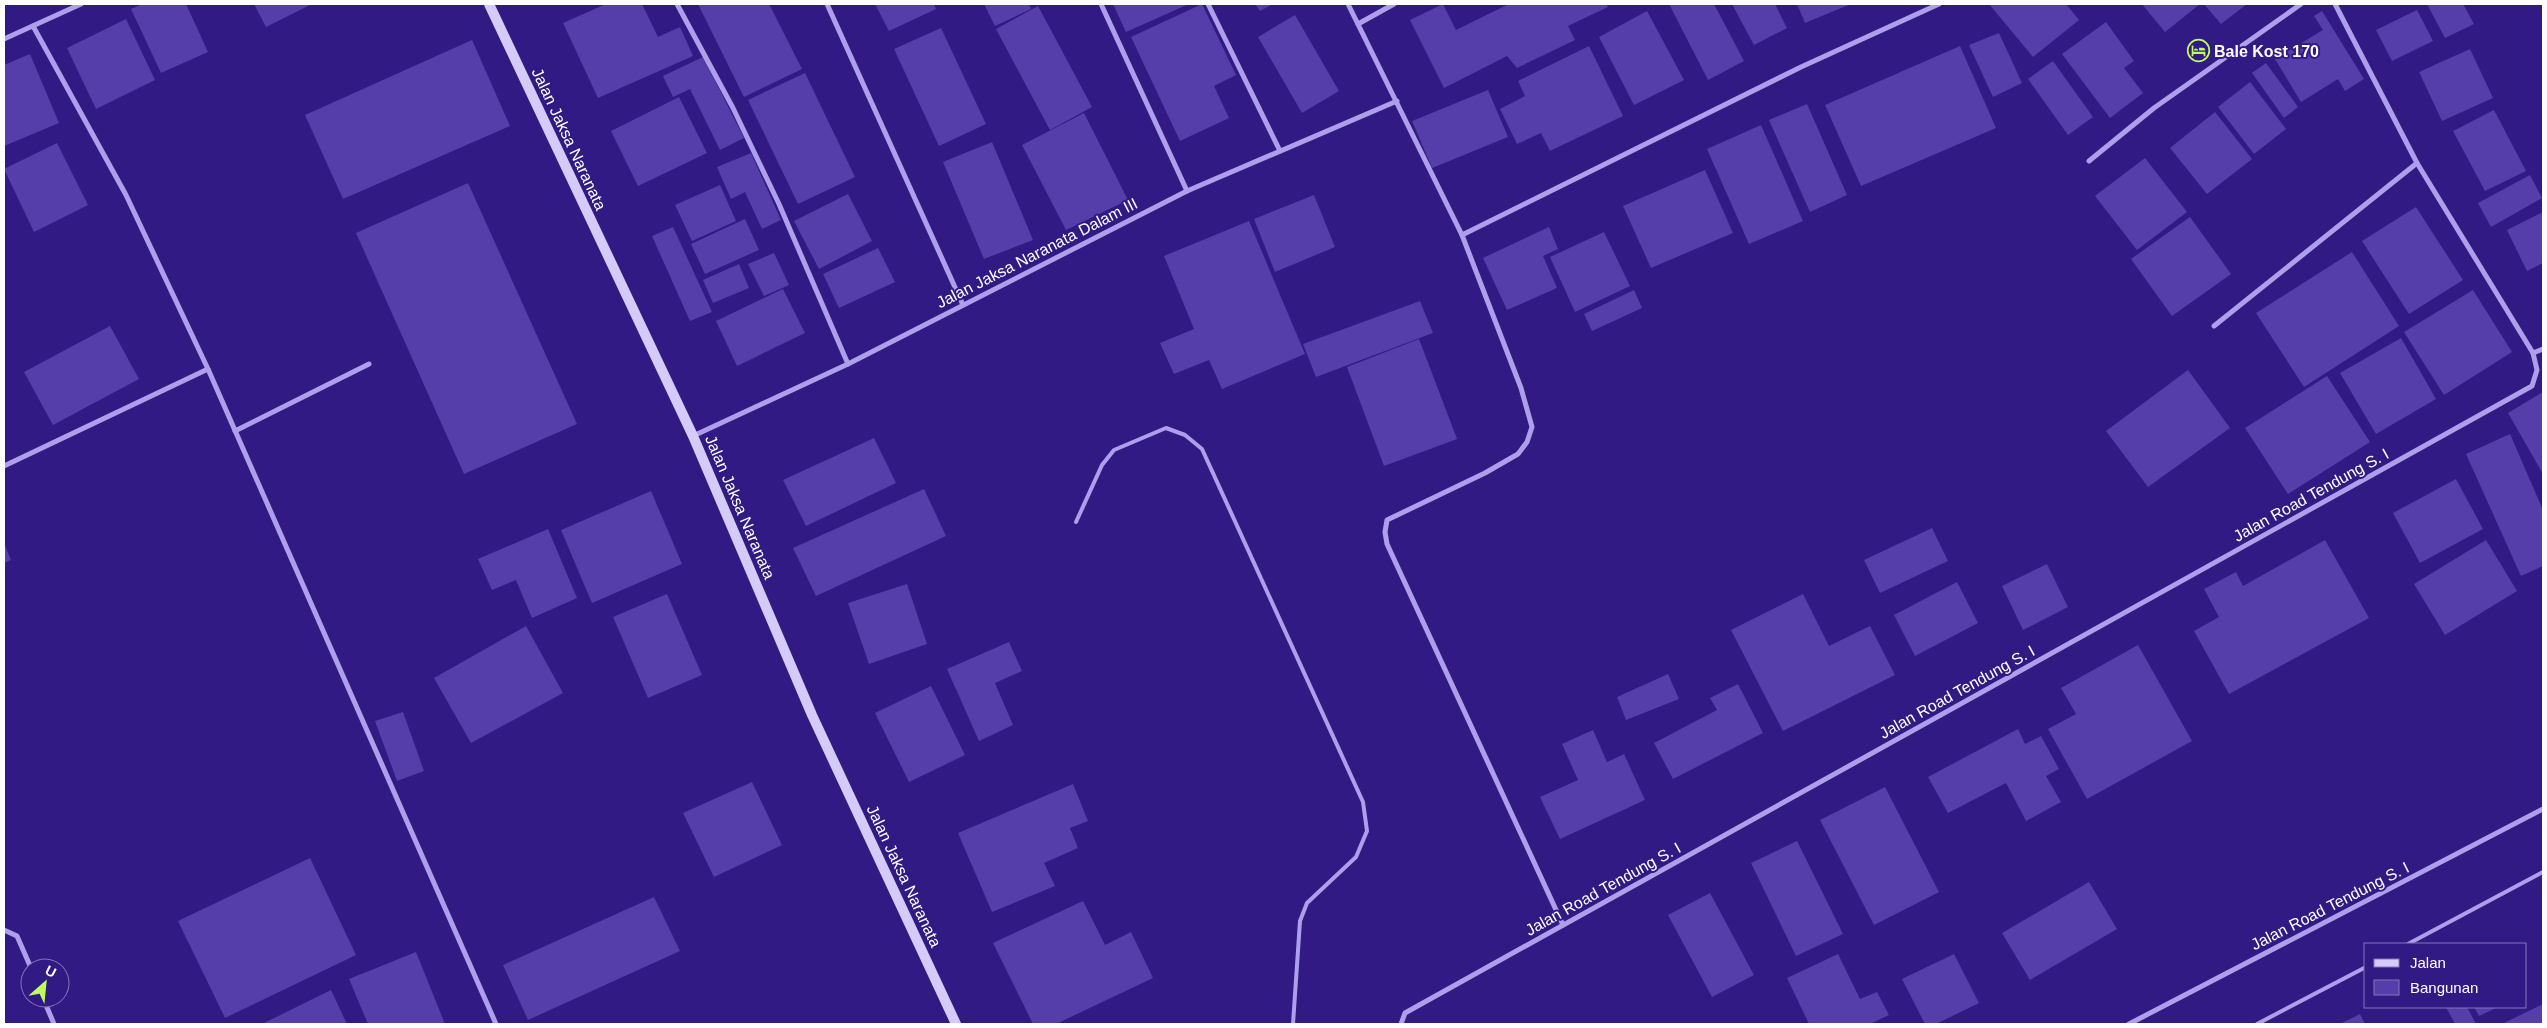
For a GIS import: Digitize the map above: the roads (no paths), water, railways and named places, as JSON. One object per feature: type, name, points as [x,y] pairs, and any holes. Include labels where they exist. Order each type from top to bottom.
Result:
[{"type":"main road","name":"Jalan Jaksa Naranata","points":[[489,4],[693,436],[812,715],[956,1024]]},
{"type":"street","points":[[4,38],[81,4]]},
{"type":"street","points":[[677,4],[733,108],[774,195],[848,364]]},
{"type":"street","points":[[827,4],[963,305]]},
{"type":"street","points":[[1101,4],[1187,191]]},
{"type":"street","points":[[1208,4],[1280,151]]},
{"type":"street","points":[[1348,4],[1462,235],[1521,388],[1532,427],[1527,442],[1518,454],[1485,473],[1387,520],[1385,532],[1387,544],[1563,925]]},
{"type":"street","points":[[1358,24],[1394,4]]},
{"type":"street","points":[[1462,235],[1809,62],[1939,4]]},
{"type":"street","points":[[2089,161],[2154,108],[2301,4]]},
{"type":"street","points":[[2336,4],[2416,163],[2533,353],[2543,349]]},
{"type":"street","points":[[33,26],[126,195],[208,369],[496,1024]]},
{"type":"street","name":"Jalan Jaksa Naranata Dalam III","points":[[693,436],[848,364],[1187,191],[1397,101]]},
{"type":"street","points":[[2214,326],[2416,163]]},
{"type":"street","name":"Jalan Road Tendung S. I","points":[[1401,1024],[1404,1013],[2532,386],[2537,370],[2533,353]]},
{"type":"street","points":[[235,431],[369,364]]},
{"type":"street","points":[[4,466],[208,369]]},
{"type":"street","name":"Jalan Road Tendung S. I","points":[[2129,1024],[2543,809]]},
{"type":"street","points":[[4,930],[18,936],[27,958]]},
{"type":"street","points":[[47,1008],[54,1024]]},
{"type":"lane","points":[[1076,522],[1102,465],[1114,450],[1166,428],[1185,435],[1202,449],[1363,802],[1367,831],[1356,857],[1307,903],[1300,920],[1293,1024]]},
{"type":"lane","points":[[2410,943],[2543,872]]},
{"type":"lane","points":[[2257,1024],[2364,968]]},
{"type":"place","name":"Bale Kost 170","points":[[2198,51]]}]
